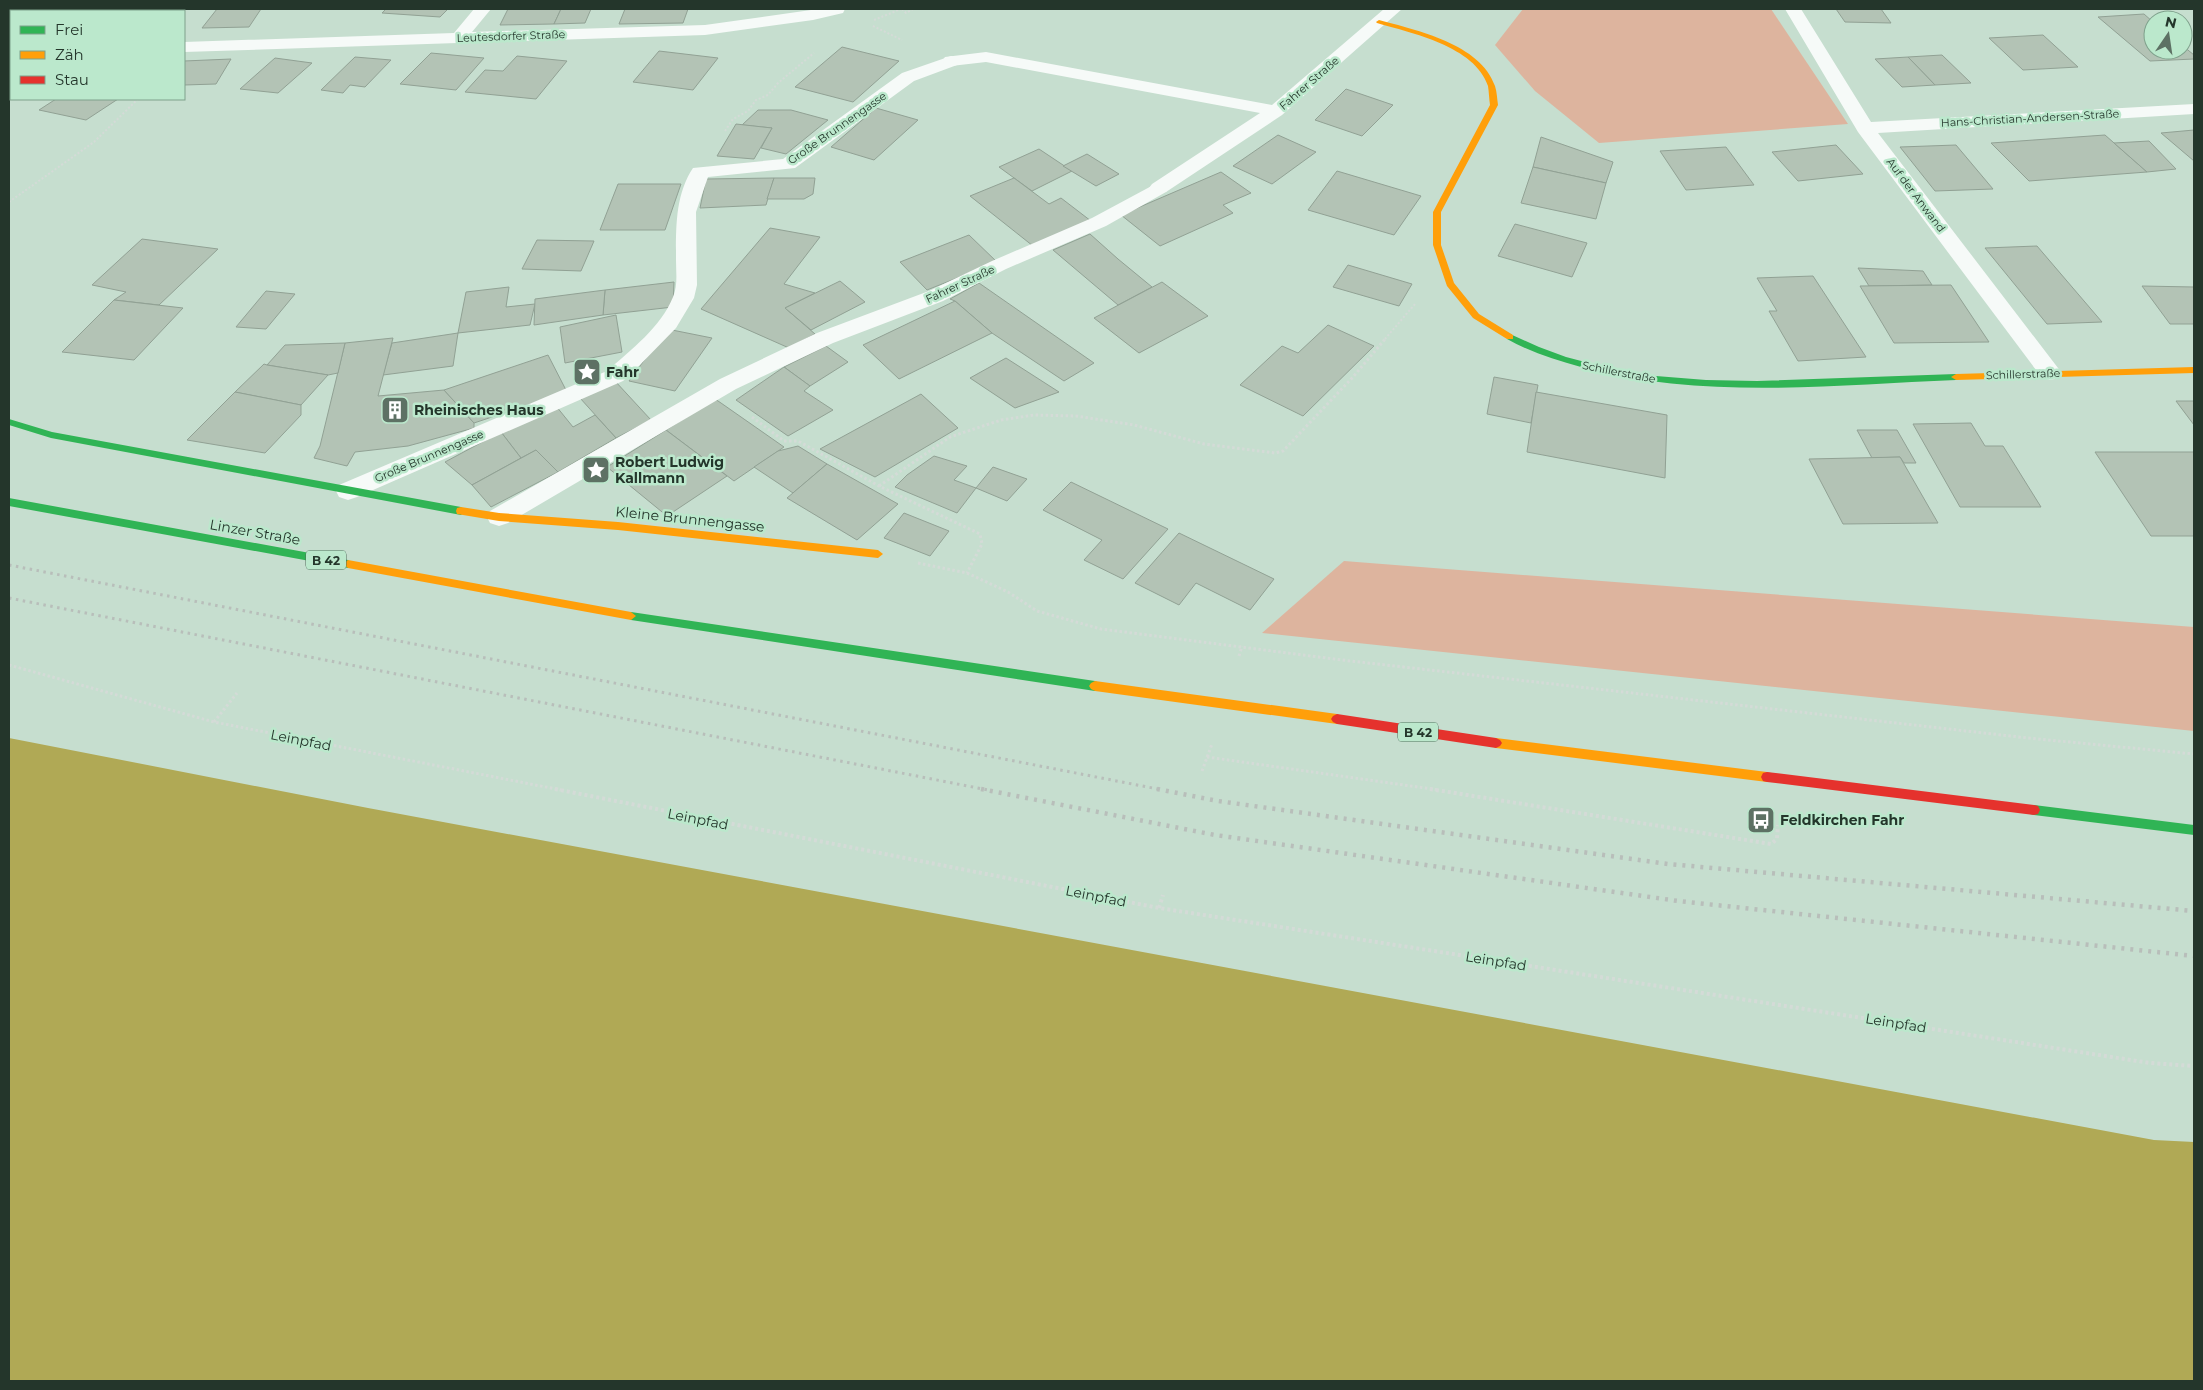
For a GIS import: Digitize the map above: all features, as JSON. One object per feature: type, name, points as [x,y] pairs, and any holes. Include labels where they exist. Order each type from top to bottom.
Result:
[{"type":"street","points":[[459,38],[483,9]]},
{"type":"street","name":"Leutesdorfer Straße","points":[[185,47],[705,30],[813,15],[837,9]]},
{"type":"street","name":"Fahrer Straße","points":[[499,518],[716,391],[825,338],[936,296],[999,265],[1099,222],[1159,188],[1276,111],[1394,9]]},
{"type":"street","name":"Auf der Anwand","points":[[1793,9],[1865,128],[2050,373]]},
{"type":"street","name":"Schillerstraße","points":[[1379,22],[1455,47],[1481,66],[1493,86],[1494,105],[1437,212],[1437,245],[1450,284],[1476,316],[1525,346],[1593,369],[1644,378],[1746,384],[2194,370]]},
{"type":"street","name":"Große Brunnengasse","points":[[348,491],[615,376],[633,360],[670,320],[686,295],[686,212],[700,172],[788,164],[908,77],[951,61],[986,57],[1276,111]]},
{"type":"street","name":"Hans-Christian-Andersen-Straße","points":[[1865,128],[2194,108]]},
{"type":"street","points":[[9,422],[51,436],[499,518]]},
{"type":"street","name":"Linzer Straße","points":[[9,502],[643,618],[1080,684],[1260,707],[1478,741],[2194,830]]},
{"type":"street","name":"Kleine Brunnengasse","points":[[499,518],[618,526],[878,554]]},
{"type":"path","points":[[868,23],[901,9],[906,13],[912,12],[913,9]]},
{"type":"path","points":[[729,126],[733,119],[748,111],[756,100],[768,95],[778,83],[815,52]]},
{"type":"path","points":[[9,202],[85,148],[116,123],[137,100]]},
{"type":"path","points":[[879,486],[950,437],[993,422],[1034,415],[1076,416],[1134,425],[1204,444],[1275,453],[1283,451],[1353,377],[1422,296],[1447,274]]},
{"type":"path","points":[[716,391],[784,441],[798,441],[879,486],[980,534],[982,544],[967,573]]},
{"type":"path","points":[[878,554],[967,573],[1008,592],[1037,611],[1102,629],[1508,679],[2008,736],[2194,754]]},
{"type":"path","points":[[1239,656],[1242,646]]},
{"type":"path","name":"Leinpfad","points":[[9,665],[214,722],[1159,908],[2150,1063],[2194,1066]]},
{"type":"path","points":[[214,722],[237,693]]},
{"type":"path","points":[[1202,771],[1212,744]]},
{"type":"path","points":[[1207,757],[1457,793],[1771,844],[1777,839],[1778,825]]},
{"type":"path","points":[[1159,908],[1163,895]]},
{"type":"shaded area","points":[[1523,9],[1771,9],[1848,124],[1599,143],[1535,91],[1495,45]]},
{"type":"shaded area","points":[[1344,561],[2194,627],[2194,731],[1262,633]]},
{"type":"shaded area","points":[[9,738],[368,808],[2154,1140],[2194,1142],[2194,1381],[9,1381]]},
{"type":"building","points":[[75,9],[74,10],[23,10]]},
{"type":"building","points":[[104,9],[174,9],[173,10]]},
{"type":"building","points":[[217,9],[261,9],[249,27],[202,28]]},
{"type":"building","points":[[386,9],[448,9],[440,17],[382,13]]},
{"type":"building","points":[[508,9],[561,9],[554,24],[500,25]]},
{"type":"building","points":[[561,9],[591,9],[585,23],[554,24]]},
{"type":"building","points":[[625,9],[688,9],[683,23],[619,24]]},
{"type":"building","points":[[1836,9],[1881,9],[1891,23],[1845,22]]},
{"type":"building","points":[[2143,14],[2143,55],[2098,17]]},
{"type":"building","points":[[2043,35],[2078,67],[2023,70],[1989,38]]},
{"type":"building","points":[[842,47],[899,61],[853,102],[795,87]]},
{"type":"building","points":[[659,51],[718,58],[693,90],[633,82]]},
{"type":"building","points":[[431,53],[484,58],[456,90],[400,84]]},
{"type":"building","points":[[1942,55],[1971,83],[1935,85],[1908,57]]},
{"type":"building","points":[[517,56],[567,61],[536,99],[465,92],[485,70],[503,71]]},
{"type":"building","points":[[355,57],[391,60],[365,87],[350,85],[343,93],[321,90]]},
{"type":"building","points":[[1908,57],[1935,85],[1902,87],[1875,59]]},
{"type":"building","points":[[275,58],[312,63],[278,93],[240,89]]},
{"type":"building","points":[[231,59],[216,84],[185,85],[185,61]]},
{"type":"building","points":[[1346,89],[1393,105],[1362,136],[1315,120]]},
{"type":"building","points":[[54,100],[116,100],[86,120],[39,110]]},
{"type":"building","points":[[876,108],[918,120],[874,160],[831,147]]},
{"type":"building","points":[[758,110],[791,110],[828,120],[786,154],[761,148],[772,128],[742,125]]},
{"type":"building","points":[[736,124],[772,128],[754,159],[717,156]]},
{"type":"building","points":[[2194,130],[2194,161],[2161,133]]},
{"type":"building","points":[[1278,135],[1316,152],[1272,184],[1233,166]]},
{"type":"building","points":[[2105,135],[2147,172],[2029,181],[1991,143]]},
{"type":"building","points":[[1541,137],[1613,162],[1606,183],[1533,167]]},
{"type":"building","points":[[2149,141],[2176,169],[2147,172],[2114,143]]},
{"type":"building","points":[[1836,145],[1863,174],[1798,181],[1772,152]]},
{"type":"building","points":[[1956,145],[1993,189],[1935,191],[1900,147]]},
{"type":"building","points":[[1726,147],[1754,185],[1686,190],[1660,151]]},
{"type":"building","points":[[1039,149],[1072,171],[1032,191],[999,167]]},
{"type":"building","points":[[1087,154],[1119,174],[1096,186],[1063,166]]},
{"type":"building","points":[[1533,167],[1606,183],[1596,219],[1521,203]]},
{"type":"building","points":[[1337,171],[1421,196],[1394,235],[1308,210]]},
{"type":"building","points":[[1221,172],[1251,193],[1223,205],[1233,213],[1160,246],[1121,215]]},
{"type":"building","points":[[774,178],[766,205],[700,208],[706,179]]},
{"type":"building","points":[[774,178],[815,178],[813,194],[804,199],[767,199]]},
{"type":"building","points":[[1014,178],[1049,204],[1061,198],[1091,221],[1033,246],[970,196]]},
{"type":"building","points":[[618,184],[681,184],[665,230],[600,230]]},
{"type":"building","points":[[1515,224],[1587,243],[1572,277],[1498,256]]},
{"type":"building","points":[[770,228],[820,237],[784,284],[815,293],[785,308],[815,334],[789,348],[701,309]]},
{"type":"building","points":[[1090,234],[1152,287],[1118,305],[1053,250]]},
{"type":"building","points":[[969,235],[997,262],[927,290],[900,262]]},
{"type":"building","points":[[142,239],[218,249],[159,305],[114,300],[126,292],[92,285]]},
{"type":"building","points":[[537,240],[594,241],[581,271],[522,269]]},
{"type":"building","points":[[2037,246],[2102,322],[2047,324],[1985,248]]},
{"type":"building","points":[[1348,265],[1412,284],[1399,306],[1333,287]]},
{"type":"building","points":[[1858,268],[1923,271],[1932,285],[1869,286]]},
{"type":"building","points":[[1813,276],[1866,357],[1798,361],[1769,311],[1777,311],[1757,278]]},
{"type":"building","points":[[840,281],[865,302],[811,330],[785,308]]},
{"type":"building","points":[[674,282],[673,307],[603,315],[605,290]]},
{"type":"building","points":[[1162,282],[1208,316],[1139,353],[1094,318]]},
{"type":"building","points":[[979,283],[1094,363],[1064,381],[992,333],[955,301],[950,299]]},
{"type":"building","points":[[1951,285],[1989,342],[1894,343],[1860,286]]},
{"type":"building","points":[[2142,286],[2194,287],[2194,324],[2170,324]]},
{"type":"building","points":[[509,287],[506,307],[535,304],[530,325],[458,333],[466,292]]},
{"type":"building","points":[[605,290],[603,315],[534,325],[535,299]]},
{"type":"building","points":[[266,291],[295,294],[266,329],[236,327]]},
{"type":"building","points":[[114,300],[183,308],[134,360],[62,352]]},
{"type":"building","points":[[955,301],[992,333],[899,379],[863,345]]},
{"type":"building","points":[[616,315],[622,352],[565,363],[560,327]]},
{"type":"building","points":[[1328,325],[1374,346],[1303,416],[1240,385],[1282,346],[1298,353]]},
{"type":"building","points":[[667,329],[712,338],[675,391],[629,381]]},
{"type":"building","points":[[458,333],[453,366],[383,375],[392,343]]},
{"type":"building","name":"Rheinisches Haus","points":[[393,338],[378,396],[444,390],[474,423],[474,428],[408,446],[355,452],[347,466],[314,458],[320,446],[345,343]]},
{"type":"building","points":[[345,343],[338,373],[328,375],[267,365],[285,345]]},
{"type":"building","points":[[826,346],[848,362],[810,386],[784,367]]},
{"type":"building","points":[[548,355],[567,392],[474,423],[444,390]]},
{"type":"building","points":[[1006,358],[1059,392],[1015,408],[970,378]]},
{"type":"building","points":[[264,364],[328,375],[301,405],[235,392]]},
{"type":"building","points":[[784,367],[810,386],[804,391],[833,410],[788,436],[736,400]]},
{"type":"building","points":[[1494,377],[1538,385],[1531,423],[1487,414]]},
{"type":"building","points":[[615,381],[651,420],[616,438],[580,398]]},
{"type":"building","points":[[235,392],[301,405],[301,415],[265,453],[187,440]]},
{"type":"building","points":[[1536,392],[1667,415],[1665,478],[1527,452]]},
{"type":"building","points":[[921,394],[958,428],[875,477],[820,449]]},
{"type":"building","points":[[715,399],[784,447],[734,481],[666,430]]},
{"type":"building","points":[[2176,401],[2194,401],[2194,425]]},
{"type":"building","points":[[556,406],[573,427],[595,415],[616,438],[558,472],[536,450],[521,458],[501,432]]},
{"type":"building","points":[[1971,423],[1985,446],[2003,446],[2041,507],[1960,507],[1913,424]]},
{"type":"building","points":[[666,430],[727,476],[667,516],[607,467]]},
{"type":"building","points":[[1857,430],[1897,430],[1916,463],[1904,463],[1900,457],[1872,458]]},
{"type":"building","points":[[501,432],[521,458],[472,485],[445,462]]},
{"type":"building","points":[[798,446],[827,464],[793,493],[754,467],[778,451]]},
{"type":"building","points":[[536,450],[558,472],[491,507],[472,485]]},
{"type":"building","points":[[2095,452],[2194,452],[2194,536],[2151,536]]},
{"type":"building","points":[[934,456],[967,466],[954,480],[976,488],[957,513],[895,487],[907,475]]},
{"type":"building","points":[[1900,457],[1938,523],[1843,524],[1809,459]]},
{"type":"building","points":[[827,464],[898,504],[857,540],[787,498]]},
{"type":"building","points":[[993,467],[1027,479],[1007,501],[976,488]]},
{"type":"building","points":[[1071,482],[1168,529],[1123,579],[1084,560],[1102,540],[1043,510]]},
{"type":"building","points":[[904,513],[949,531],[930,556],[884,538]]},
{"type":"building","points":[[1179,533],[1274,579],[1250,610],[1196,583],[1179,605],[1135,583]]},
{"type":"railway","points":[[9,565],[1163,790]]},
{"type":"railway","points":[[9,598],[988,790]]},
{"type":"railway","points":[[981,789],[1215,835],[1678,901],[2194,956]]},
{"type":"railway","points":[[1157,789],[1218,801],[1668,864],[2194,911]]},
{"type":"traffic: fast","points":[[1510,337],[1563,359],[1608,371],[1656,379],[1706,383],[1757,384],[1956,377]]},
{"type":"traffic: fast","points":[[9,422],[51,435],[461,511]]},
{"type":"traffic: fast","points":[[9,502],[348,564]]},
{"type":"traffic: fast","points":[[631,616],[1095,686]]},
{"type":"traffic: fast","points":[[2034,810],[2194,830]]},
{"type":"traffic: slow","points":[[1379,22],[1415,32],[1453,47],[1469,57],[1482,70],[1491,86],[1494,105],[1437,212],[1437,245],[1450,284],[1476,316],[1510,337]]},
{"type":"traffic: slow","points":[[1956,377],[2194,370]]},
{"type":"traffic: slow","points":[[461,511],[499,517],[618,526],[878,554]]},
{"type":"traffic: slow","points":[[348,564],[631,616]]},
{"type":"traffic: slow","points":[[1095,686],[1337,719]]},
{"type":"traffic: slow","points":[[1496,743],[1767,777]]},
{"type":"traffic: jam","points":[[1337,719],[1496,743]]},
{"type":"traffic: jam","points":[[1767,777],[2034,810]]},
{"type":"place","name":"Fahr","points":[[587,372]]},
{"type":"place","name":"Rheinisches Haus","points":[[395,410]]},
{"type":"place","name":"Robert Ludwig Kallmann","points":[[596,470]]},
{"type":"place","name":"Feldkirchen Fahr","points":[[1761,820]]}]
